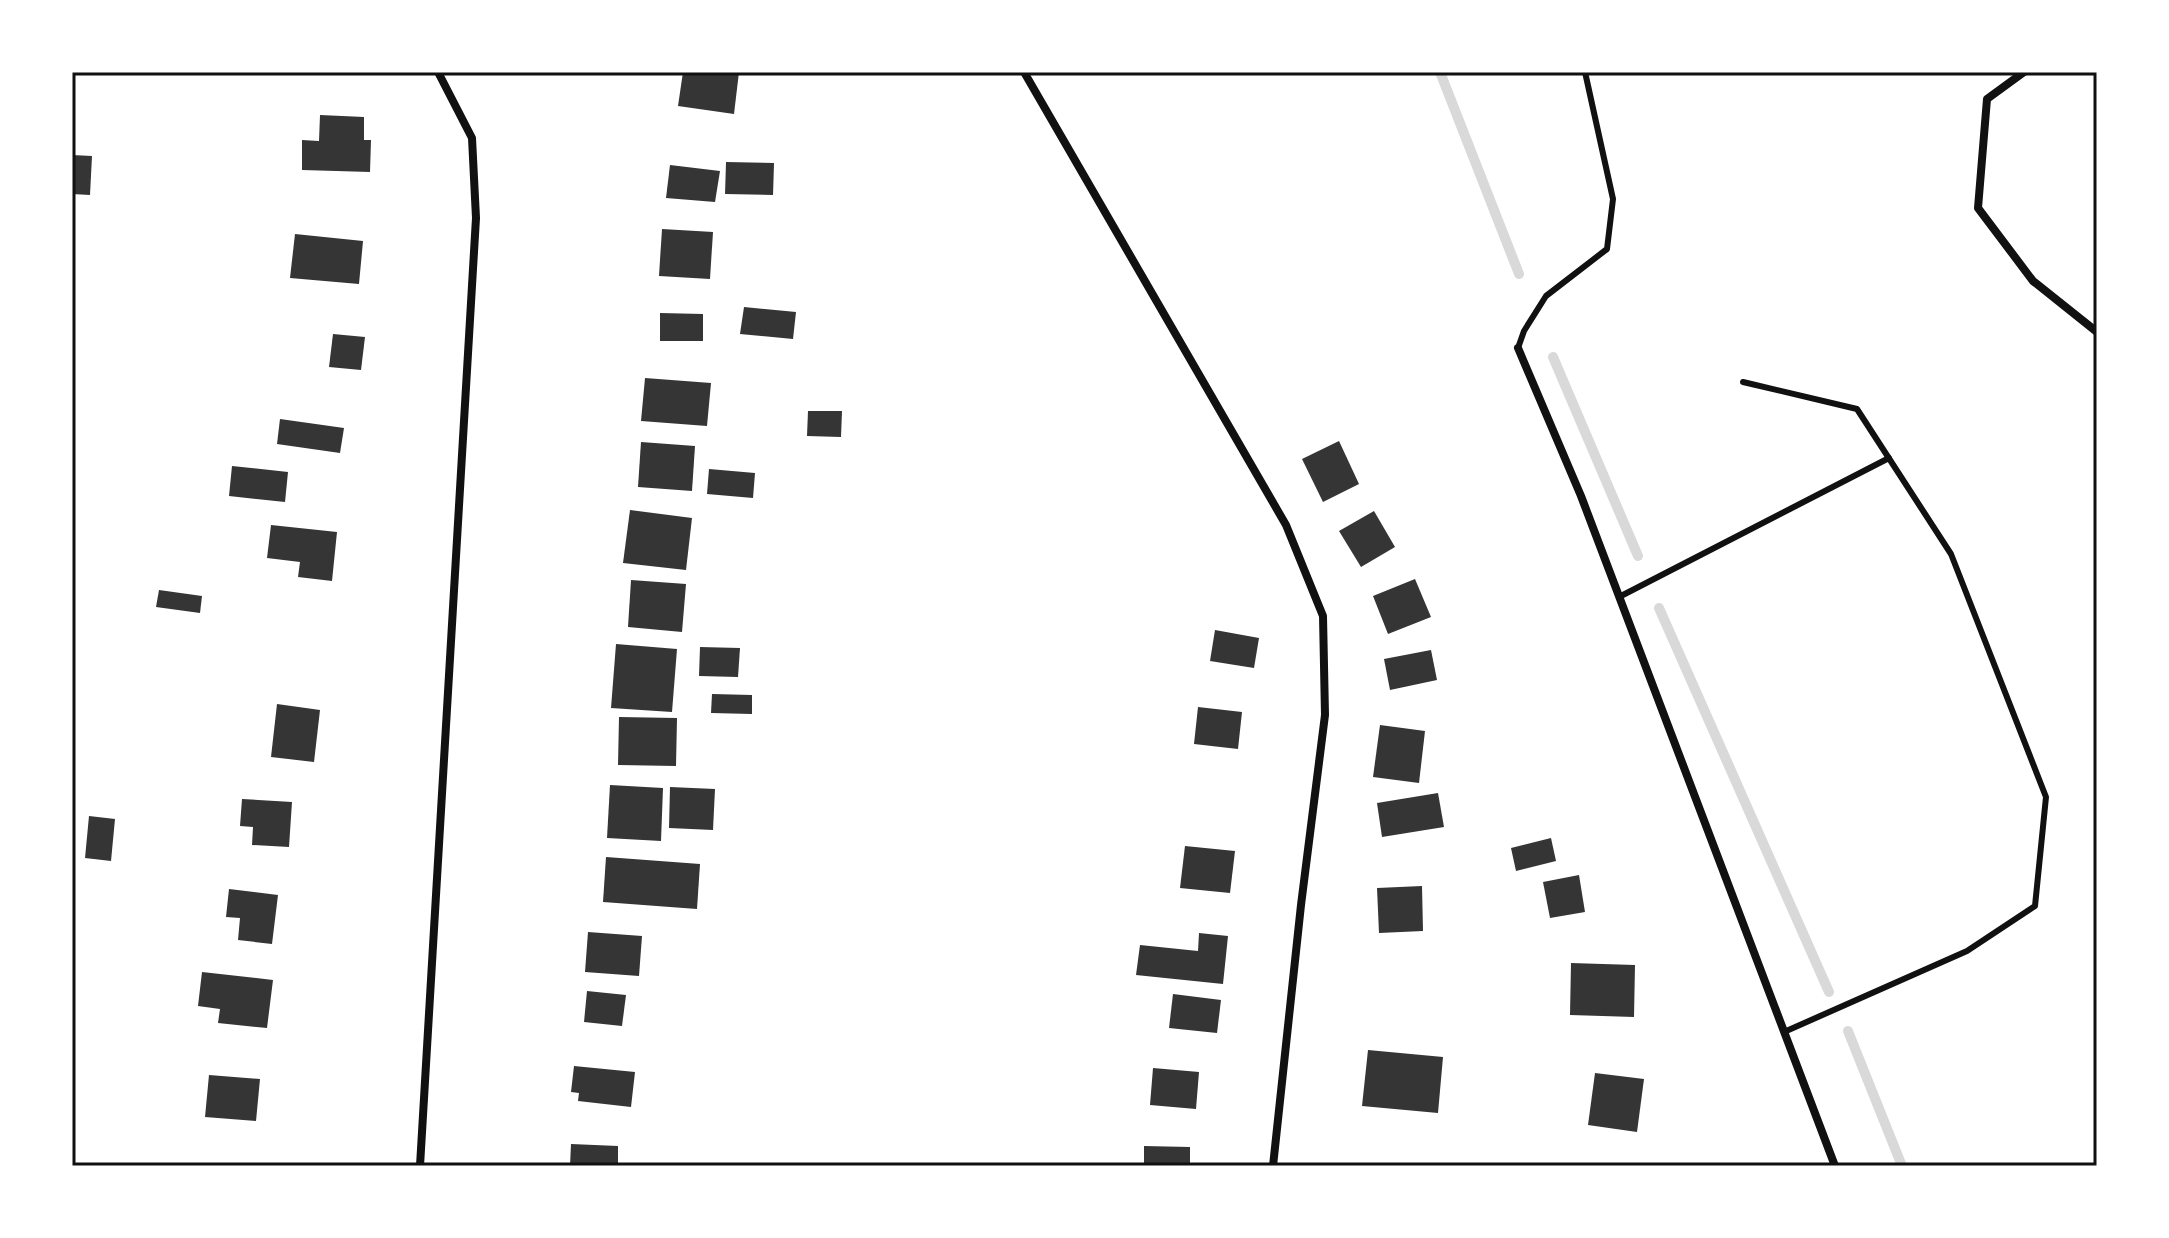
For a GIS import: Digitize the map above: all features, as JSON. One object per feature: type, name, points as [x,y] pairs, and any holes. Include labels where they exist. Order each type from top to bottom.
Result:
[{"type":"street","points":[[420,1166],[476,218],[472,138],[438,72]]},
{"type":"street","points":[[1024,72],[1286,525],[1323,616],[1325,715],[1273,1166]]},
{"type":"street","points":[[2024,72],[1987,99],[1978,208],[2033,281],[2097,332]]},
{"type":"street","points":[[1518,348],[1581,496],[1835,1166]]},
{"type":"lane","points":[[1518,348],[1524,331],[1546,296],[1607,249],[1613,199],[1585,72]]},
{"type":"lane","points":[[1743,382],[1857,409],[1951,554],[2046,797],[2035,906],[1967,951],[1784,1032]]},
{"type":"lane","points":[[1619,597],[1889,458]]},
{"type":"building","points":[[683,72],[739,72],[734,114],[678,106]]},
{"type":"building","points":[[320,115],[364,117],[364,140],[371,140],[370,172],[302,170],[302,140],[319,141]]},
{"type":"building","points":[[72,155],[92,156],[90,195],[72,194]]},
{"type":"building","points":[[726,162],[774,163],[773,195],[725,194]]},
{"type":"building","points":[[670,165],[720,171],[715,202],[666,198]]},
{"type":"building","points":[[662,229],[713,232],[710,279],[659,276]]},
{"type":"building","points":[[295,234],[363,241],[359,284],[290,278]]},
{"type":"building","points":[[744,307],[796,312],[793,339],[740,334]]},
{"type":"building","points":[[660,313],[703,314],[703,341],[660,341]]},
{"type":"building","points":[[333,334],[365,337],[361,370],[329,367]]},
{"type":"building","points":[[645,378],[711,383],[707,426],[641,421]]},
{"type":"building","points":[[808,411],[842,411],[841,437],[807,436]]},
{"type":"building","points":[[280,419],[344,428],[340,453],[277,444]]},
{"type":"building","points":[[1339,441],[1359,484],[1323,502],[1302,459]]},
{"type":"building","points":[[641,442],[695,446],[692,491],[638,487]]},
{"type":"building","points":[[232,466],[288,472],[285,502],[229,496]]},
{"type":"building","points":[[709,469],[755,473],[753,498],[707,494]]},
{"type":"building","points":[[630,510],[692,518],[686,570],[623,563]]},
{"type":"building","points":[[1374,511],[1395,547],[1361,567],[1339,531]]},
{"type":"building","points":[[271,525],[337,532],[332,581],[298,577],[300,562],[267,558]]},
{"type":"building","points":[[1415,579],[1431,617],[1388,634],[1373,596]]},
{"type":"building","points":[[631,580],[686,584],[682,632],[628,627]]},
{"type":"building","points":[[159,590],[202,596],[200,613],[156,607]]},
{"type":"building","points":[[1215,630],[1259,638],[1254,668],[1210,661]]},
{"type":"building","points":[[616,644],[677,649],[672,712],[611,708]]},
{"type":"building","points":[[700,647],[740,648],[738,677],[699,676]]},
{"type":"building","points":[[1431,650],[1437,680],[1390,690],[1384,659]]},
{"type":"building","points":[[712,694],[752,695],[752,714],[711,713]]},
{"type":"building","points":[[277,704],[320,710],[314,762],[271,757]]},
{"type":"building","points":[[1198,707],[1242,712],[1238,749],[1194,744]]},
{"type":"building","points":[[619,717],[677,718],[676,766],[618,765]]},
{"type":"building","points":[[1380,725],[1425,731],[1419,783],[1373,777]]},
{"type":"building","points":[[610,785],[663,788],[661,841],[607,838]]},
{"type":"building","points":[[670,787],[715,789],[713,830],[669,828]]},
{"type":"building","points":[[1438,793],[1444,827],[1382,837],[1377,803]]},
{"type":"building","points":[[242,799],[292,802],[289,847],[252,845],[253,827],[240,826]]},
{"type":"building","points":[[89,816],[115,819],[111,861],[85,858]]},
{"type":"building","points":[[1551,838],[1556,861],[1516,871],[1511,848]]},
{"type":"building","points":[[1185,846],[1235,851],[1230,893],[1180,888]]},
{"type":"building","points":[[606,857],[700,864],[697,909],[603,902]]},
{"type":"building","points":[[1579,875],[1585,912],[1550,918],[1543,882]]},
{"type":"building","points":[[1422,886],[1423,931],[1379,933],[1377,888]]},
{"type":"building","points":[[229,889],[278,895],[272,944],[238,940],[240,918],[226,917]]},
{"type":"building","points":[[588,932],[642,936],[639,976],[585,972]]},
{"type":"building","points":[[1199,933],[1228,936],[1223,984],[1136,975],[1140,945],[1198,951]]},
{"type":"building","points":[[1571,963],[1635,965],[1634,1017],[1570,1015]]},
{"type":"building","points":[[202,972],[273,980],[267,1028],[218,1023],[220,1009],[198,1006]]},
{"type":"building","points":[[587,991],[626,995],[622,1026],[584,1022]]},
{"type":"building","points":[[1173,994],[1221,1000],[1217,1033],[1169,1028]]},
{"type":"building","points":[[1368,1050],[1443,1057],[1438,1113],[1362,1106]]},
{"type":"building","points":[[574,1066],[635,1072],[631,1107],[578,1101],[579,1093],[571,1092]]},
{"type":"building","points":[[1153,1068],[1199,1072],[1196,1109],[1150,1105]]},
{"type":"building","points":[[1595,1073],[1644,1079],[1637,1132],[1588,1125]]},
{"type":"building","points":[[209,1075],[260,1079],[256,1121],[205,1117]]},
{"type":"building","points":[[571,1144],[618,1146],[618,1166],[570,1166]]},
{"type":"building","points":[[1144,1146],[1190,1147],[1190,1166],[1144,1166]]},
{"type":"waterway","points":[[1440,72],[1519,274]]},
{"type":"waterway","points":[[1553,357],[1638,556]]},
{"type":"waterway","points":[[1659,608],[1829,992]]},
{"type":"waterway","points":[[1848,1031],[1902,1166]]}]
